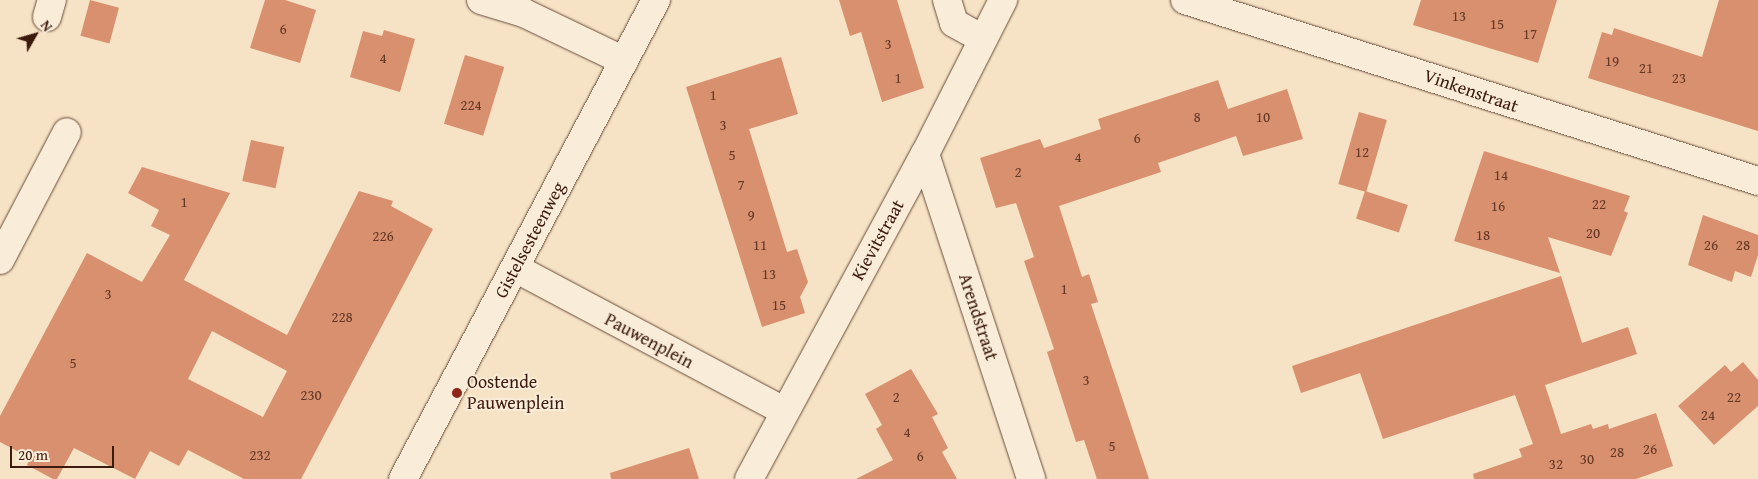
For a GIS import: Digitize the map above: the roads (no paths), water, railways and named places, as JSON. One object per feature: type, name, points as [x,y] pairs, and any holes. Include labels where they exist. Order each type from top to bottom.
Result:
[{"type":"street","points":[[481,0],[532,16],[624,61]]},
{"type":"street","name":"Gistelsesteenweg","points":[[403,479],[656,0]]},
{"type":"street","points":[[947,0],[954,23],[981,38]]},
{"type":"street","name":"Kievitstraat","points":[[750,479],[784,411],[925,154],[981,38],[1003,0]]},
{"type":"street","name":"Vinkenstraat","points":[[1184,0],[1758,181]]},
{"type":"street","points":[[0,260],[67,132]]},
{"type":"street","name":"Arendstraat","points":[[925,154],[1031,479]]},
{"type":"street","name":"Pauwenplein","points":[[515,268],[784,411]]},
{"type":"place","name":"Oostende Pauwenplein","points":[[457,393]]}]
